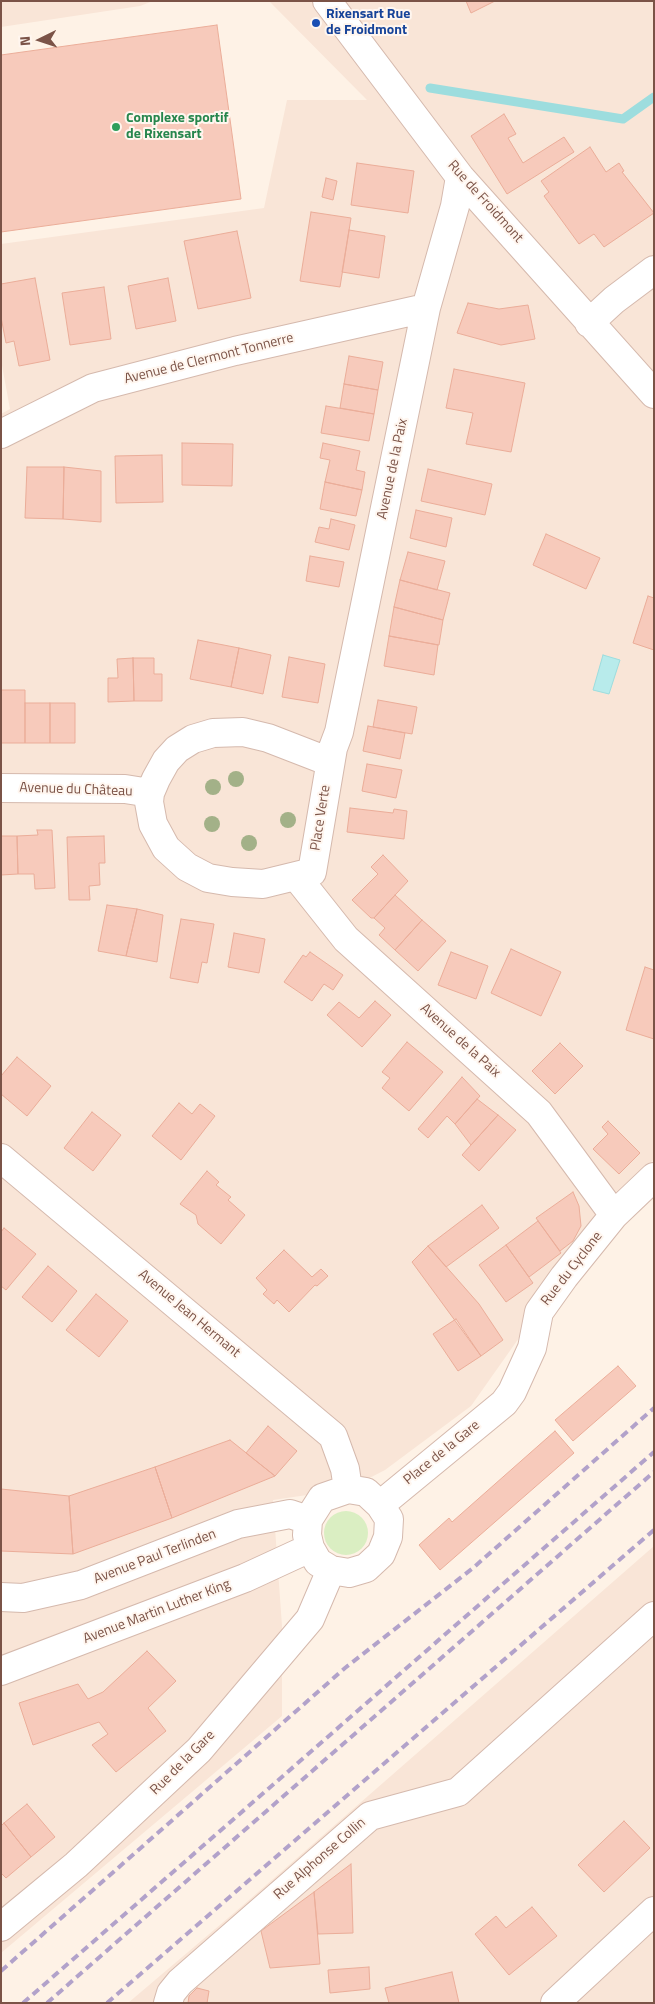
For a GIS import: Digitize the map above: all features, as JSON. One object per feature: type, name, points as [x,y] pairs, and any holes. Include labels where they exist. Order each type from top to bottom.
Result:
[{"type":"street","name":"Rue de Froidmont","points":[[327,1],[460,177],[531,253],[590,324],[654,394]]},
{"type":"street","name":"Avenue de la Paix","points":[[330,762],[339,732],[426,308],[455,206],[460,177]]},
{"type":"street","points":[[590,324],[614,300],[654,270]]},
{"type":"street","name":"Avenue de Clermont Tonnerre","points":[[1,434],[93,388],[235,351],[426,308]]},
{"type":"street","points":[[150,793],[166,761],[178,748],[193,739],[213,733],[243,732],[268,738],[330,762]]},
{"type":"street","name":"Place Verte","points":[[150,793],[149,802],[153,824],[166,848],[187,867],[208,878],[262,884],[312,872],[330,762]]},
{"type":"street","name":"Avenue du Château","points":[[1,788],[125,789],[150,793]]},
{"type":"street","name":"Avenue de la Paix","points":[[296,876],[346,939],[540,1113],[614,1215]]},
{"type":"street","name":"Avenue Jean Hermant","points":[[1,1158],[333,1436],[345,1468],[348,1489]]},
{"type":"street","name":"Rue du Cyclone","points":[[504,1403],[512,1392],[532,1348],[539,1312],[564,1277],[614,1215],[654,1178]]},
{"type":"street","name":"Place de la Gare","points":[[380,1505],[504,1403]]},
{"type":"street","points":[[348,1489],[366,1492],[380,1505],[389,1519],[388,1537],[381,1554],[366,1568],[349,1573],[331,1570],[318,1562],[310,1548],[307,1535],[308,1520],[322,1498],[348,1489]]},
{"type":"street","name":"Avenue Paul Terlinden","points":[[1,1598],[22,1598],[81,1586],[238,1524],[290,1514],[308,1520]]},
{"type":"street","name":"Avenue Martin Luther King","points":[[1,1671],[245,1578],[310,1548]]},
{"type":"street","name":"Rue de la Gare","points":[[1,1927],[76,1864],[198,1750],[310,1619],[331,1570]]},
{"type":"street","name":"Rue Alphonse Collin","points":[[168,2003],[171,1993],[180,1982],[370,1816],[458,1792],[654,1616]]},
{"type":"street","points":[[555,2003],[654,1911]]},
{"type":"shaded area","points":[[1,1],[153,1],[140,6],[1,27]]},
{"type":"shaded area","points":[[269,1],[654,1],[654,1159],[624,1189],[471,1406],[385,1470],[348,1489],[273,1500],[282,1626],[282,1716],[1,1953],[1,414],[10,409],[1,360],[1,244],[264,208],[287,100],[367,100]]},
{"type":"shaded area","points":[[654,1546],[654,2003],[128,2003],[241,1907]]},
{"type":"green space","points":[[346,1511],[358,1515],[364,1521],[368,1533],[364,1545],[358,1551],[346,1555],[334,1551],[328,1545],[324,1533],[328,1521],[334,1515]]},
{"type":"water","points":[[603,655],[620,660],[609,694],[593,690]]},
{"type":"building","points":[[466,1],[495,1],[471,13]]},
{"type":"building","name":"Complexe sportif de Rixensart","points":[[217,25],[241,199],[1,232],[1,55]]},
{"type":"building","points":[[504,114],[516,134],[508,138],[523,163],[564,137],[574,152],[507,194],[471,136]]},
{"type":"building","points":[[590,147],[606,172],[619,163],[624,171],[622,172],[654,213],[604,247],[594,234],[579,244],[544,196],[549,192],[541,181]]},
{"type":"building","points":[[357,163],[414,171],[408,213],[351,205]]},
{"type":"building","points":[[326,178],[337,181],[333,200],[322,197]]},
{"type":"building","points":[[311,212],[351,218],[340,287],[300,281]]},
{"type":"building","points":[[349,230],[385,236],[379,278],[342,272]]},
{"type":"building","points":[[237,231],[251,298],[198,309],[184,241]]},
{"type":"building","points":[[35,278],[50,360],[19,366],[14,341],[6,343],[1,317],[1,284]]},
{"type":"building","points":[[168,278],[176,321],[136,329],[128,286]]},
{"type":"building","points":[[104,287],[111,339],[70,345],[62,293]]},
{"type":"building","points":[[468,303],[499,309],[528,305],[535,339],[501,345],[457,333]]},
{"type":"building","points":[[349,356],[383,362],[378,390],[344,384]]},
{"type":"building","points":[[454,369],[525,383],[511,452],[466,444],[473,413],[446,408]]},
{"type":"building","points":[[344,384],[378,390],[374,414],[340,408]]},
{"type":"building","points":[[326,406],[374,414],[369,441],[321,433]]},
{"type":"building","points":[[182,443],[233,444],[232,486],[182,485]]},
{"type":"building","points":[[323,443],[360,451],[356,470],[365,472],[362,490],[325,482],[330,460],[320,458]]},
{"type":"building","points":[[162,455],[163,502],[116,503],[115,456]]},
{"type":"building","points":[[27,467],[64,467],[63,519],[25,518]]},
{"type":"building","points":[[64,467],[101,471],[101,522],[63,519]]},
{"type":"building","points":[[428,469],[492,484],[485,515],[421,501]]},
{"type":"building","points":[[325,482],[362,490],[356,516],[320,509]]},
{"type":"building","points":[[416,510],[452,518],[446,547],[410,538]]},
{"type":"building","points":[[331,519],[355,525],[349,550],[315,542],[319,527],[329,529]]},
{"type":"building","points":[[546,534],[600,558],[586,589],[533,565]]},
{"type":"building","points":[[408,552],[445,561],[437,590],[400,580]]},
{"type":"building","points":[[310,556],[344,562],[339,587],[306,581]]},
{"type":"building","points":[[400,580],[450,593],[443,620],[394,607]]},
{"type":"building","points":[[648,596],[654,598],[654,650],[633,643]]},
{"type":"building","points":[[394,607],[443,620],[439,645],[389,636]]},
{"type":"building","points":[[389,636],[438,645],[434,675],[384,666]]},
{"type":"building","points":[[198,640],[239,648],[231,687],[190,679]]},
{"type":"building","points":[[239,648],[271,655],[263,694],[231,687]]},
{"type":"building","points":[[289,657],[325,664],[318,703],[282,697]]},
{"type":"building","points":[[133,658],[134,701],[108,702],[108,678],[118,678],[117,659]]},
{"type":"building","points":[[133,658],[154,658],[154,674],[162,674],[162,701],[134,701]]},
{"type":"building","points":[[1,690],[25,690],[25,743],[1,743]]},
{"type":"building","points":[[378,700],[417,707],[412,734],[373,727]]},
{"type":"building","points":[[25,703],[50,703],[50,743],[25,743]]},
{"type":"building","points":[[50,703],[75,703],[75,743],[50,743]]},
{"type":"building","points":[[368,726],[405,733],[400,759],[363,751]]},
{"type":"building","points":[[367,764],[402,770],[396,798],[362,791]]},
{"type":"building","points":[[350,808],[393,813],[394,809],[407,811],[404,839],[347,832]]},
{"type":"building","points":[[37,830],[52,830],[55,888],[35,889],[34,874],[18,874],[17,836],[38,835]]},
{"type":"building","points":[[1,836],[17,836],[18,874],[1,875]]},
{"type":"building","points":[[104,836],[105,863],[99,863],[100,885],[89,886],[90,900],[69,900],[67,837]]},
{"type":"building","points":[[383,855],[408,881],[374,918],[371,918],[352,900],[378,874],[371,867]]},
{"type":"building","points":[[395,895],[422,920],[395,950],[379,935],[385,928],[374,918]]},
{"type":"building","points":[[107,905],[137,909],[126,956],[98,951]]},
{"type":"building","points":[[137,909],[163,915],[157,962],[126,956]]},
{"type":"building","points":[[181,919],[214,924],[207,963],[202,962],[198,983],[170,978]]},
{"type":"building","points":[[422,920],[446,941],[418,971],[395,950]]},
{"type":"building","points":[[234,933],[265,939],[259,973],[228,967]]},
{"type":"building","points":[[511,949],[561,972],[541,1016],[491,993]]},
{"type":"building","points":[[310,952],[343,975],[333,990],[324,984],[312,1001],[284,982],[303,955],[306,957]]},
{"type":"building","points":[[451,952],[488,966],[476,999],[438,985]]},
{"type":"building","points":[[645,967],[654,970],[654,1039],[626,1030]]},
{"type":"building","points":[[375,1001],[391,1015],[362,1047],[327,1015],[339,1002],[359,1018]]},
{"type":"building","points":[[407,1042],[443,1072],[409,1111],[382,1088],[390,1078],[382,1072]]},
{"type":"building","points":[[560,1043],[583,1066],[555,1094],[532,1071]]},
{"type":"building","points":[[17,1057],[51,1086],[27,1116],[1,1094],[1,1076]]},
{"type":"building","points":[[462,1077],[480,1096],[455,1124],[447,1116],[428,1138],[418,1129]]},
{"type":"building","points":[[477,1099],[498,1115],[471,1145],[455,1124]]},
{"type":"building","points":[[179,1103],[192,1114],[200,1104],[215,1116],[181,1160],[152,1136]]},
{"type":"building","points":[[92,1112],[121,1135],[93,1171],[64,1148]]},
{"type":"building","points":[[498,1115],[516,1130],[479,1171],[462,1155]]},
{"type":"building","points":[[608,1121],[640,1153],[619,1174],[593,1149],[608,1134],[602,1127]]},
{"type":"building","points":[[207,1171],[219,1182],[216,1185],[231,1197],[228,1200],[245,1215],[221,1244],[198,1224],[196,1215],[180,1204]]},
{"type":"building","points":[[573,1192],[579,1206],[581,1226],[573,1241],[560,1251],[536,1218]]},
{"type":"building","points":[[482,1205],[499,1228],[446,1267],[428,1246]]},
{"type":"building","points":[[538,1221],[561,1253],[529,1277],[506,1245]]},
{"type":"building","points":[[4,1228],[36,1254],[6,1290],[1,1286],[1,1232]]},
{"type":"building","points":[[506,1245],[533,1283],[506,1302],[479,1265]]},
{"type":"building","points":[[428,1246],[479,1304],[503,1340],[481,1356],[412,1262]]},
{"type":"building","points":[[284,1250],[312,1277],[321,1269],[328,1276],[317,1286],[315,1285],[289,1312],[277,1300],[274,1304],[263,1294],[267,1290],[256,1278]]},
{"type":"building","points":[[48,1266],[77,1291],[52,1322],[22,1297]]},
{"type":"building","points":[[96,1294],[128,1321],[99,1357],[66,1330]]},
{"type":"building","points":[[456,1319],[481,1356],[458,1371],[433,1334]]},
{"type":"building","points":[[618,1366],[636,1386],[573,1441],[555,1420]]},
{"type":"building","points":[[268,1426],[297,1451],[275,1476],[246,1453]]},
{"type":"building","points":[[555,1431],[574,1453],[440,1570],[419,1545],[449,1518],[452,1522]]},
{"type":"building","points":[[230,1440],[275,1476],[172,1518],[155,1467]]},
{"type":"building","points":[[155,1467],[172,1518],[73,1554],[69,1496]]},
{"type":"building","points":[[1,1489],[69,1496],[73,1554],[1,1551]]},
{"type":"building","points":[[147,1651],[176,1681],[148,1708],[166,1731],[116,1772],[92,1745],[108,1734],[99,1722],[33,1745],[19,1703],[78,1684],[88,1699],[103,1692]]},
{"type":"building","points":[[27,1804],[55,1837],[31,1857],[4,1823]]},
{"type":"building","points":[[624,1821],[650,1848],[604,1892],[578,1865]]},
{"type":"building","points":[[4,1823],[31,1857],[6,1878],[1,1873],[1,1826]]},
{"type":"building","points":[[351,1864],[353,1933],[318,1934],[314,1892]]},
{"type":"building","points":[[314,1892],[320,1964],[270,1968],[261,1931]]},
{"type":"building","points":[[532,1907],[557,1936],[509,1975],[475,1934],[496,1916],[506,1928]]},
{"type":"building","points":[[369,1967],[370,1989],[330,1993],[328,1970]]},
{"type":"building","points":[[452,1972],[459,2003],[389,2003],[385,1988]]},
{"type":"building","points":[[197,1988],[209,1991],[207,2003],[188,2003],[189,1996]]},
{"type":"waterway","points":[[430,88],[623,119],[654,97]]},
{"type":"railway","points":[[1,1971],[345,1668],[473,1568],[654,1408]]},
{"type":"railway","points":[[23,2003],[654,1452]]},
{"type":"railway","points":[[47,2003],[654,1472]]},
{"type":"railway","points":[[107,2003],[654,1530]]},
{"type":"place","name":"Rixensart Rue de Froidmont","points":[[316,23]]},
{"type":"place","name":"Complexe sportif de Rixensart","points":[[116,127]]}]
